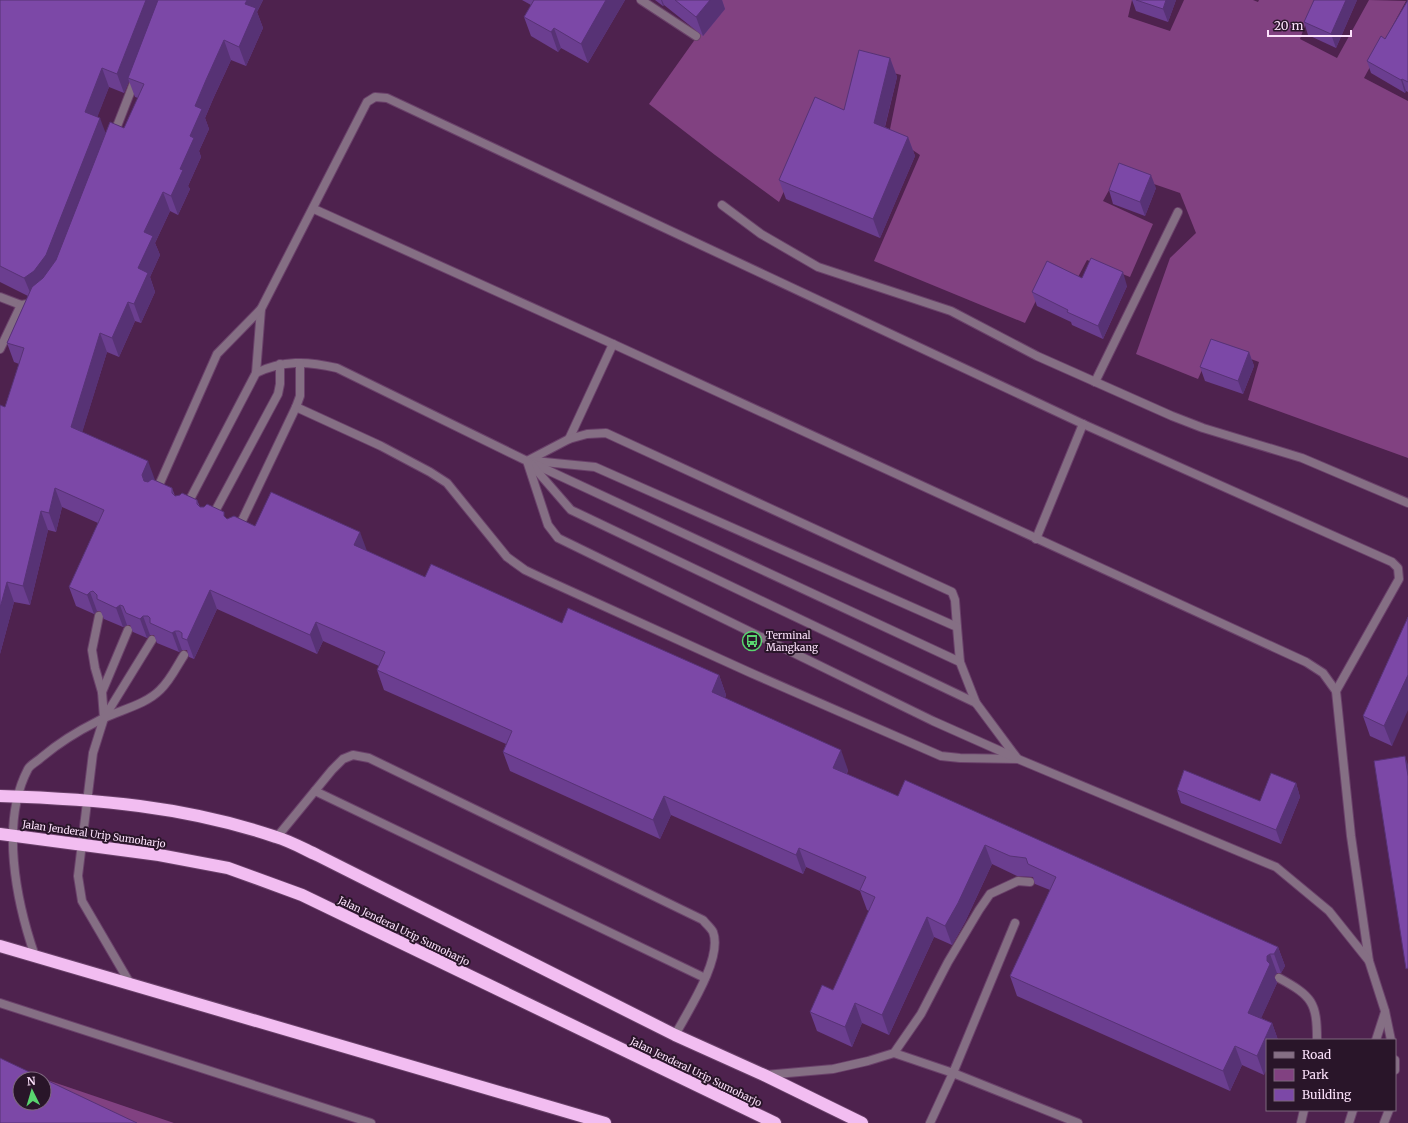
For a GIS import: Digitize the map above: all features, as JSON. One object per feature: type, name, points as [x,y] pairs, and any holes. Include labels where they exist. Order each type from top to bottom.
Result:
[{"type":"highway","points":[[0,796],[86,799],[186,812],[220,820],[277,837],[317,855],[675,1035],[764,1075],[862,1123]]},
{"type":"highway","name":"Jalan Jenderal Urip Sumoharjo","points":[[4,834],[159,855],[228,868],[302,895],[775,1123]]},
{"type":"highway","points":[[0,946],[131,986],[605,1123]]},
{"type":"street","points":[[641,0],[696,36]]},
{"type":"street","points":[[110,143],[140,69]]},
{"type":"street","points":[[154,496],[217,354],[261,309],[314,209],[367,102],[375,97],[387,98],[1083,424],[1392,562],[1398,568],[1398,579],[1336,691]]},
{"type":"street","points":[[722,205],[761,234],[818,267],[951,311],[1036,356],[1203,428],[1302,458],[1408,503]]},
{"type":"street","points":[[314,209],[613,344],[1306,662],[1324,673],[1336,691],[1352,836],[1369,961],[1385,1011],[1391,1039]]},
{"type":"street","points":[[1095,382],[1178,212]]},
{"type":"street","points":[[0,298],[21,305],[37,302],[42,298]]},
{"type":"street","points":[[0,350],[21,305]]},
{"type":"street","points":[[184,510],[256,373],[261,309]]},
{"type":"street","points":[[569,438],[613,344]]},
{"type":"street","points":[[236,533],[296,408],[300,396],[300,363]]},
{"type":"street","points":[[256,373],[270,366],[280,364],[314,363],[337,368],[527,460],[960,662]]},
{"type":"street","points":[[210,521],[278,394],[280,384],[280,364]]},
{"type":"street","points":[[296,408],[380,446],[430,472],[446,483],[507,557],[525,570],[751,673],[941,756],[960,758],[1018,759]]},
{"type":"street","points":[[1036,539],[1083,424]]},
{"type":"street","points":[[527,460],[569,438],[587,434],[606,433],[952,592],[955,600],[960,662],[976,703],[1018,759]]},
{"type":"street","points":[[527,460],[595,467],[957,627]]},
{"type":"street","points":[[527,460],[571,510],[976,703]]},
{"type":"street","points":[[527,460],[548,525],[558,538],[933,721],[1018,759],[1276,866],[1329,910],[1369,961]]},
{"type":"street","points":[[99,616],[92,650],[94,668],[102,692],[104,718]]},
{"type":"street","points":[[102,692],[128,630]]},
{"type":"street","points":[[131,986],[82,901],[78,876],[86,799],[93,753],[104,718],[152,640]]},
{"type":"street","points":[[35,956],[14,888],[4,834],[14,796],[29,768],[64,739],[104,718],[147,699],[161,690],[184,655]]},
{"type":"street","points":[[277,837],[343,759],[353,755],[369,758],[703,920],[713,932],[715,949],[711,966],[675,1035]]},
{"type":"street","points":[[315,791],[705,978]]},
{"type":"street","points":[[894,1053],[921,1014],[963,936],[990,894],[1018,881],[1030,882]]},
{"type":"street","points":[[930,1123],[953,1073],[1015,923]]},
{"type":"street","points":[[1279,978],[1299,989],[1312,1001],[1317,1021],[1317,1039]]},
{"type":"street","points":[[0,1003],[371,1123]]},
{"type":"street","points":[[1376,1039],[1385,1011]]},
{"type":"street","points":[[764,1075],[833,1069],[894,1053],[953,1073],[1078,1123]]},
{"type":"street","points":[[1301,1123],[1304,1111]]},
{"type":"street","points":[[1349,1123],[1353,1111]]},
{"type":"street","points":[[1384,1123],[1389,1111]]},
{"type":"green space","points":[[713,0],[1132,0],[1128,17],[1170,31],[1184,0],[1253,0],[1258,2],[1259,0],[1314,0],[1300,39],[1337,58],[1369,0],[1406,1],[1364,78],[1408,101],[1408,458],[1248,400],[1259,362],[1213,345],[1198,379],[1136,354],[1170,258],[1196,233],[1180,193],[1119,172],[1103,201],[1153,224],[1130,277],[1087,260],[1077,279],[1052,268],[1025,323],[874,261],[920,155],[889,134],[901,75],[865,65],[847,120],[821,110],[779,202],[649,104],[696,38],[695,25]]},
{"type":"green space","points":[[0,1064],[21,1071],[12,1071],[12,1111],[52,1111],[52,1082],[174,1123],[0,1123]]},
{"type":"building","points":[[0,0],[146,0],[117,74],[102,68],[85,112],[100,118],[46,255],[34,271],[24,278],[0,266]]},
{"type":"building","points":[[158,0],[247,0],[245,4],[256,8],[239,47],[224,40],[206,80],[195,106],[202,109],[190,136],[194,138],[180,169],[183,170],[171,196],[163,192],[144,232],[153,236],[138,268],[148,273],[134,304],[128,302],[112,338],[100,333],[71,427],[148,461],[142,475],[144,481],[148,482],[152,479],[172,488],[172,493],[175,496],[182,493],[197,500],[197,504],[200,507],[204,507],[207,504],[224,512],[224,516],[227,519],[234,516],[255,526],[271,492],[360,532],[354,545],[425,577],[431,564],[562,623],[568,608],[719,675],[712,692],[841,750],[833,768],[898,796],[905,780],[1278,947],[1274,954],[1267,956],[1267,961],[1270,964],[1248,1013],[1272,1023],[1257,1056],[1235,1046],[1223,1071],[1010,976],[1056,877],[1028,864],[1026,858],[1010,856],[985,845],[958,903],[945,926],[927,917],[882,1015],[855,1003],[845,1027],[810,1012],[822,985],[833,990],[875,897],[860,890],[866,877],[799,848],[796,855],[664,796],[653,820],[503,752],[512,731],[377,670],[385,652],[316,622],[310,635],[210,590],[187,640],[182,638],[182,633],[179,631],[172,633],[150,623],[150,618],[148,616],[143,616],[140,619],[126,613],[123,606],[120,605],[116,608],[97,599],[97,595],[93,591],[87,595],[69,587],[104,510],[55,488],[49,513],[41,511],[23,586],[7,582],[0,608],[0,405],[5,407],[24,348],[7,343],[32,287],[43,278],[56,260],[110,122],[124,128],[144,84],[128,78]]},
{"type":"building","points":[[534,0],[606,0],[581,44],[554,28],[551,32],[524,17]]},
{"type":"building","points":[[675,0],[710,0],[696,17]]},
{"type":"building","points":[[1136,0],[1166,0],[1163,9]]},
{"type":"building","points":[[1314,0],[1346,0],[1331,34],[1304,22]]},
{"type":"building","points":[[1408,0],[1408,82],[1402,79],[1401,80],[1367,61],[1381,36],[1385,39]]},
{"type":"building","points":[[859,50],[890,58],[874,123],[908,137],[873,219],[779,180],[815,97],[844,110]]},
{"type":"building","points":[[1119,163],[1151,175],[1140,202],[1109,190]]},
{"type":"building","points":[[1091,258],[1123,272],[1098,326],[1067,312],[1068,310],[1032,292],[1047,261],[1082,278]]},
{"type":"building","points":[[1211,339],[1249,352],[1238,381],[1200,367]]},
{"type":"building","points":[[1408,617],[1408,675],[1384,726],[1363,716]]},
{"type":"building","points":[[1405,756],[1408,776],[1408,968],[1406,969],[1374,761]]},
{"type":"building","points":[[1184,770],[1260,801],[1271,773],[1296,783],[1276,830],[1177,790]]},
{"type":"building","points":[[0,1058],[27,1071],[12,1071],[12,1111],[52,1111],[52,1083],[137,1123],[0,1123]]},
{"type":"place","name":"Terminal Mangkang","points":[[752,641]]}]
